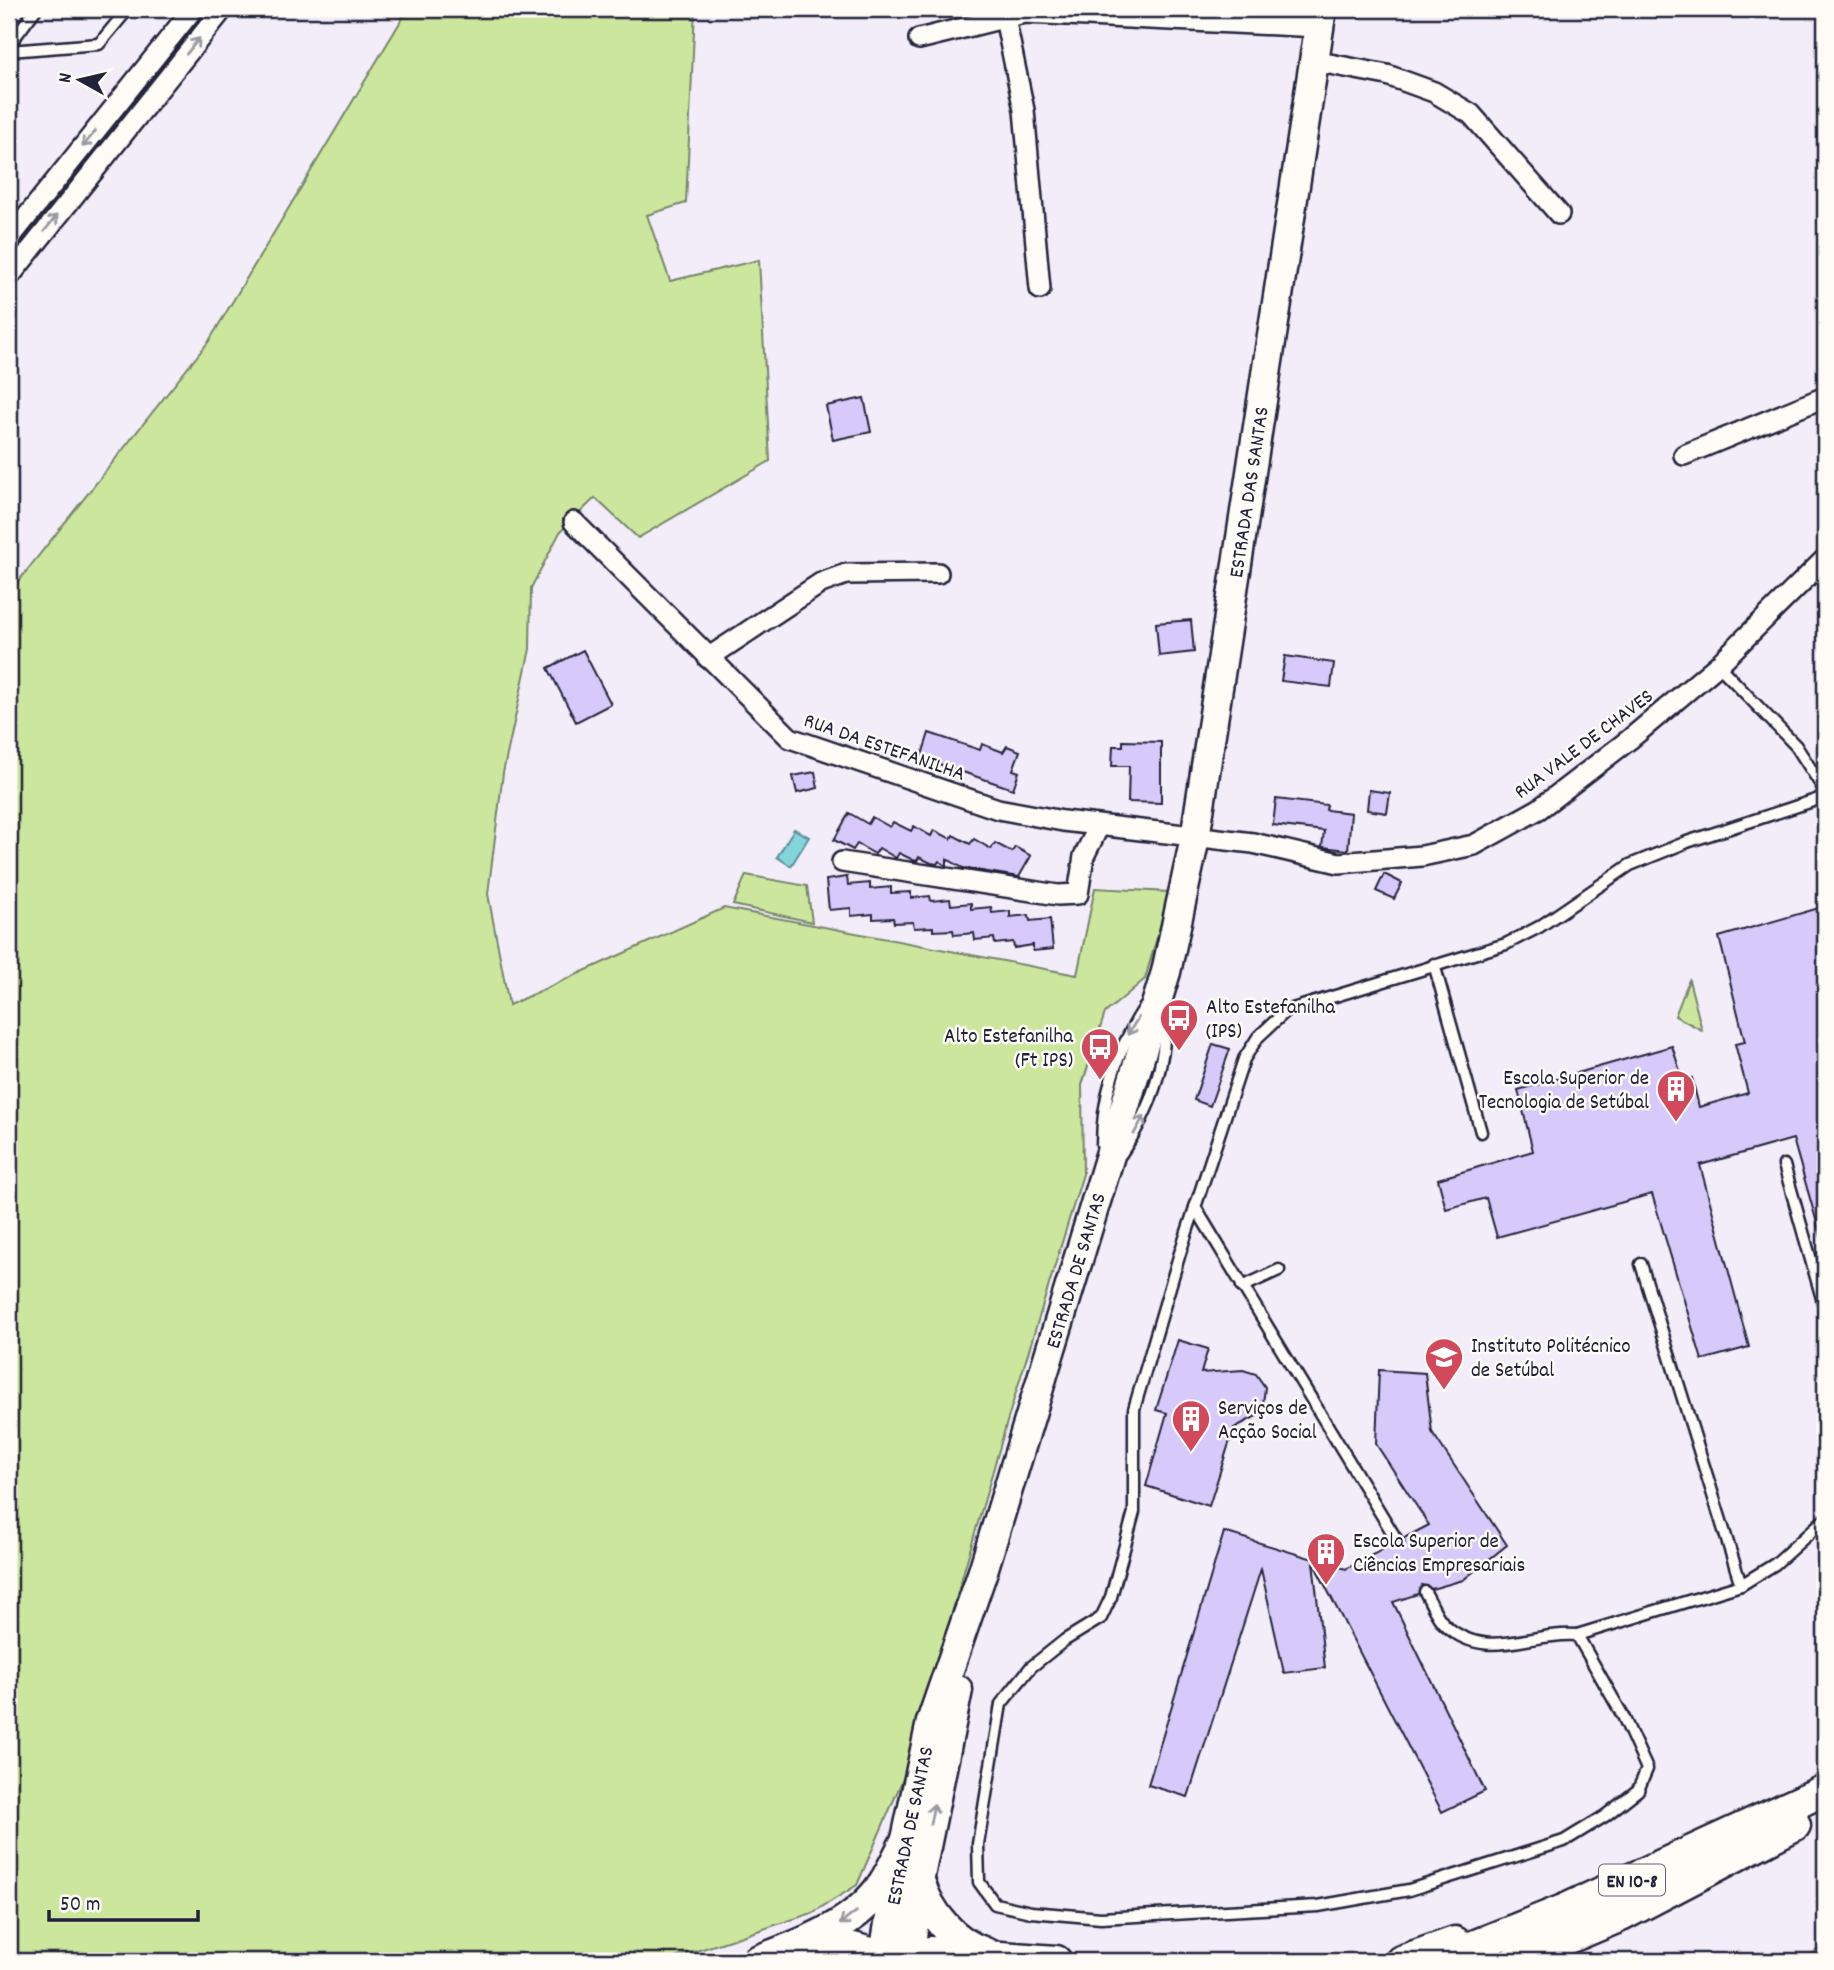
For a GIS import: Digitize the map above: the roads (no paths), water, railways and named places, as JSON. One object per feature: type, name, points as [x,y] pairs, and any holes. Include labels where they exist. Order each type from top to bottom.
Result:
[{"type":"main road","name":"ESTRADA DAS SANTAS","points":[[1166,972],[1195,838],[1321,18]]},
{"type":"main road","name":"ESTRADA DE SANTAS","points":[[897,1961],[904,1845],[931,1722],[983,1571],[1166,972]]},
{"type":"main road","name":"ESTRADA DE SANTAS","points":[[897,1961],[919,1881],[983,1571]]},
{"type":"main road","name":"EN 10-8","points":[[1436,1961],[1566,1909],[1825,1790]]},
{"type":"main road","points":[[1515,1961],[1621,1916],[1825,1809]]},
{"type":"main road","name":"EN 10-8","points":[[1486,1961],[1636,1898],[1825,1809]]},
{"type":"main road","points":[[1401,1961],[1586,1893],[1780,1812]]},
{"type":"main road","points":[[757,1961],[799,1945],[839,1925],[861,1908],[882,1885],[904,1845]]},
{"type":"main road","points":[[919,1881],[930,1908],[949,1930],[976,1950],[1002,1957]]},
{"type":"main road","points":[[799,1945],[828,1944],[853,1948],[897,1961],[930,1952],[1056,1961]]},
{"type":"street","points":[[9,239],[193,9]]},
{"type":"street","points":[[9,277],[223,9]]},
{"type":"street","points":[[919,39],[1024,11],[1321,18]]},
{"type":"street","points":[[1004,18],[1024,110],[1040,289]]},
{"type":"street","points":[[1314,61],[1387,75],[1434,92],[1471,114],[1559,214]]},
{"type":"street","points":[[1684,455],[1825,397]]},
{"type":"street","name":"RUA DA ESTEFANILHA","points":[[574,522],[790,738],[998,809],[1099,826],[1195,838]]},
{"type":"street","name":"RUA VALE DE CHAVES","points":[[1195,838],[1253,843],[1339,863],[1422,856],[1474,845],[1539,809],[1630,739],[1718,665],[1825,559]]},
{"type":"street","points":[[708,658],[821,583],[846,574],[937,573]]},
{"type":"street","points":[[842,862],[1058,895],[1078,894],[1084,856],[1099,826]]},
{"type":"lane","points":[[9,45],[36,9]]},
{"type":"lane","points":[[9,51],[99,44],[128,9]]},
{"type":"lane","points":[[1718,665],[1796,746],[1825,791]]},
{"type":"lane","points":[[1577,1635],[1617,1705],[1647,1769],[1638,1790],[1605,1816],[1564,1841],[1409,1890],[1318,1906],[1101,1919],[1031,1912],[995,1903],[978,1882],[978,1844],[1002,1704],[1031,1667],[1065,1640],[1101,1618],[1111,1597],[1134,1512],[1131,1418],[1195,1207],[1244,1059],[1258,1037],[1286,1011],[1506,944],[1539,927],[1630,864],[1825,797]]},
{"type":"lane","points":[[1434,964],[1481,1132]]},
{"type":"lane","points":[[1784,1165],[1825,1309]]},
{"type":"lane","points":[[1195,1207],[1241,1287],[1398,1542]]},
{"type":"lane","points":[[1641,1264],[1741,1585]]},
{"type":"lane","points":[[1241,1287],[1279,1270]]},
{"type":"lane","points":[[1425,1592],[1444,1625],[1480,1646],[1557,1633],[1577,1635],[1741,1585],[1775,1564],[1825,1519]]},
{"type":"water","points":[[794,829],[809,837],[791,866],[777,857]]},
{"type":"place","name":"Alto Estefanilha (IPS)","points":[[1179,1052]]},
{"type":"place","name":"Alto Estefanilha (Ft IPS)","points":[[1100,1081]]},
{"type":"place","name":"Escola Superior de Tecnologia de Setúbal","points":[[1676,1123]]},
{"type":"place","name":"Instituto Politécnico de Setúbal","points":[[1444,1391]]},
{"type":"place","name":"Serviços de Acção Social","points":[[1191,1453]]},
{"type":"place","name":"Escola Superior de Ciências Empresariais","points":[[1326,1586]]}]
